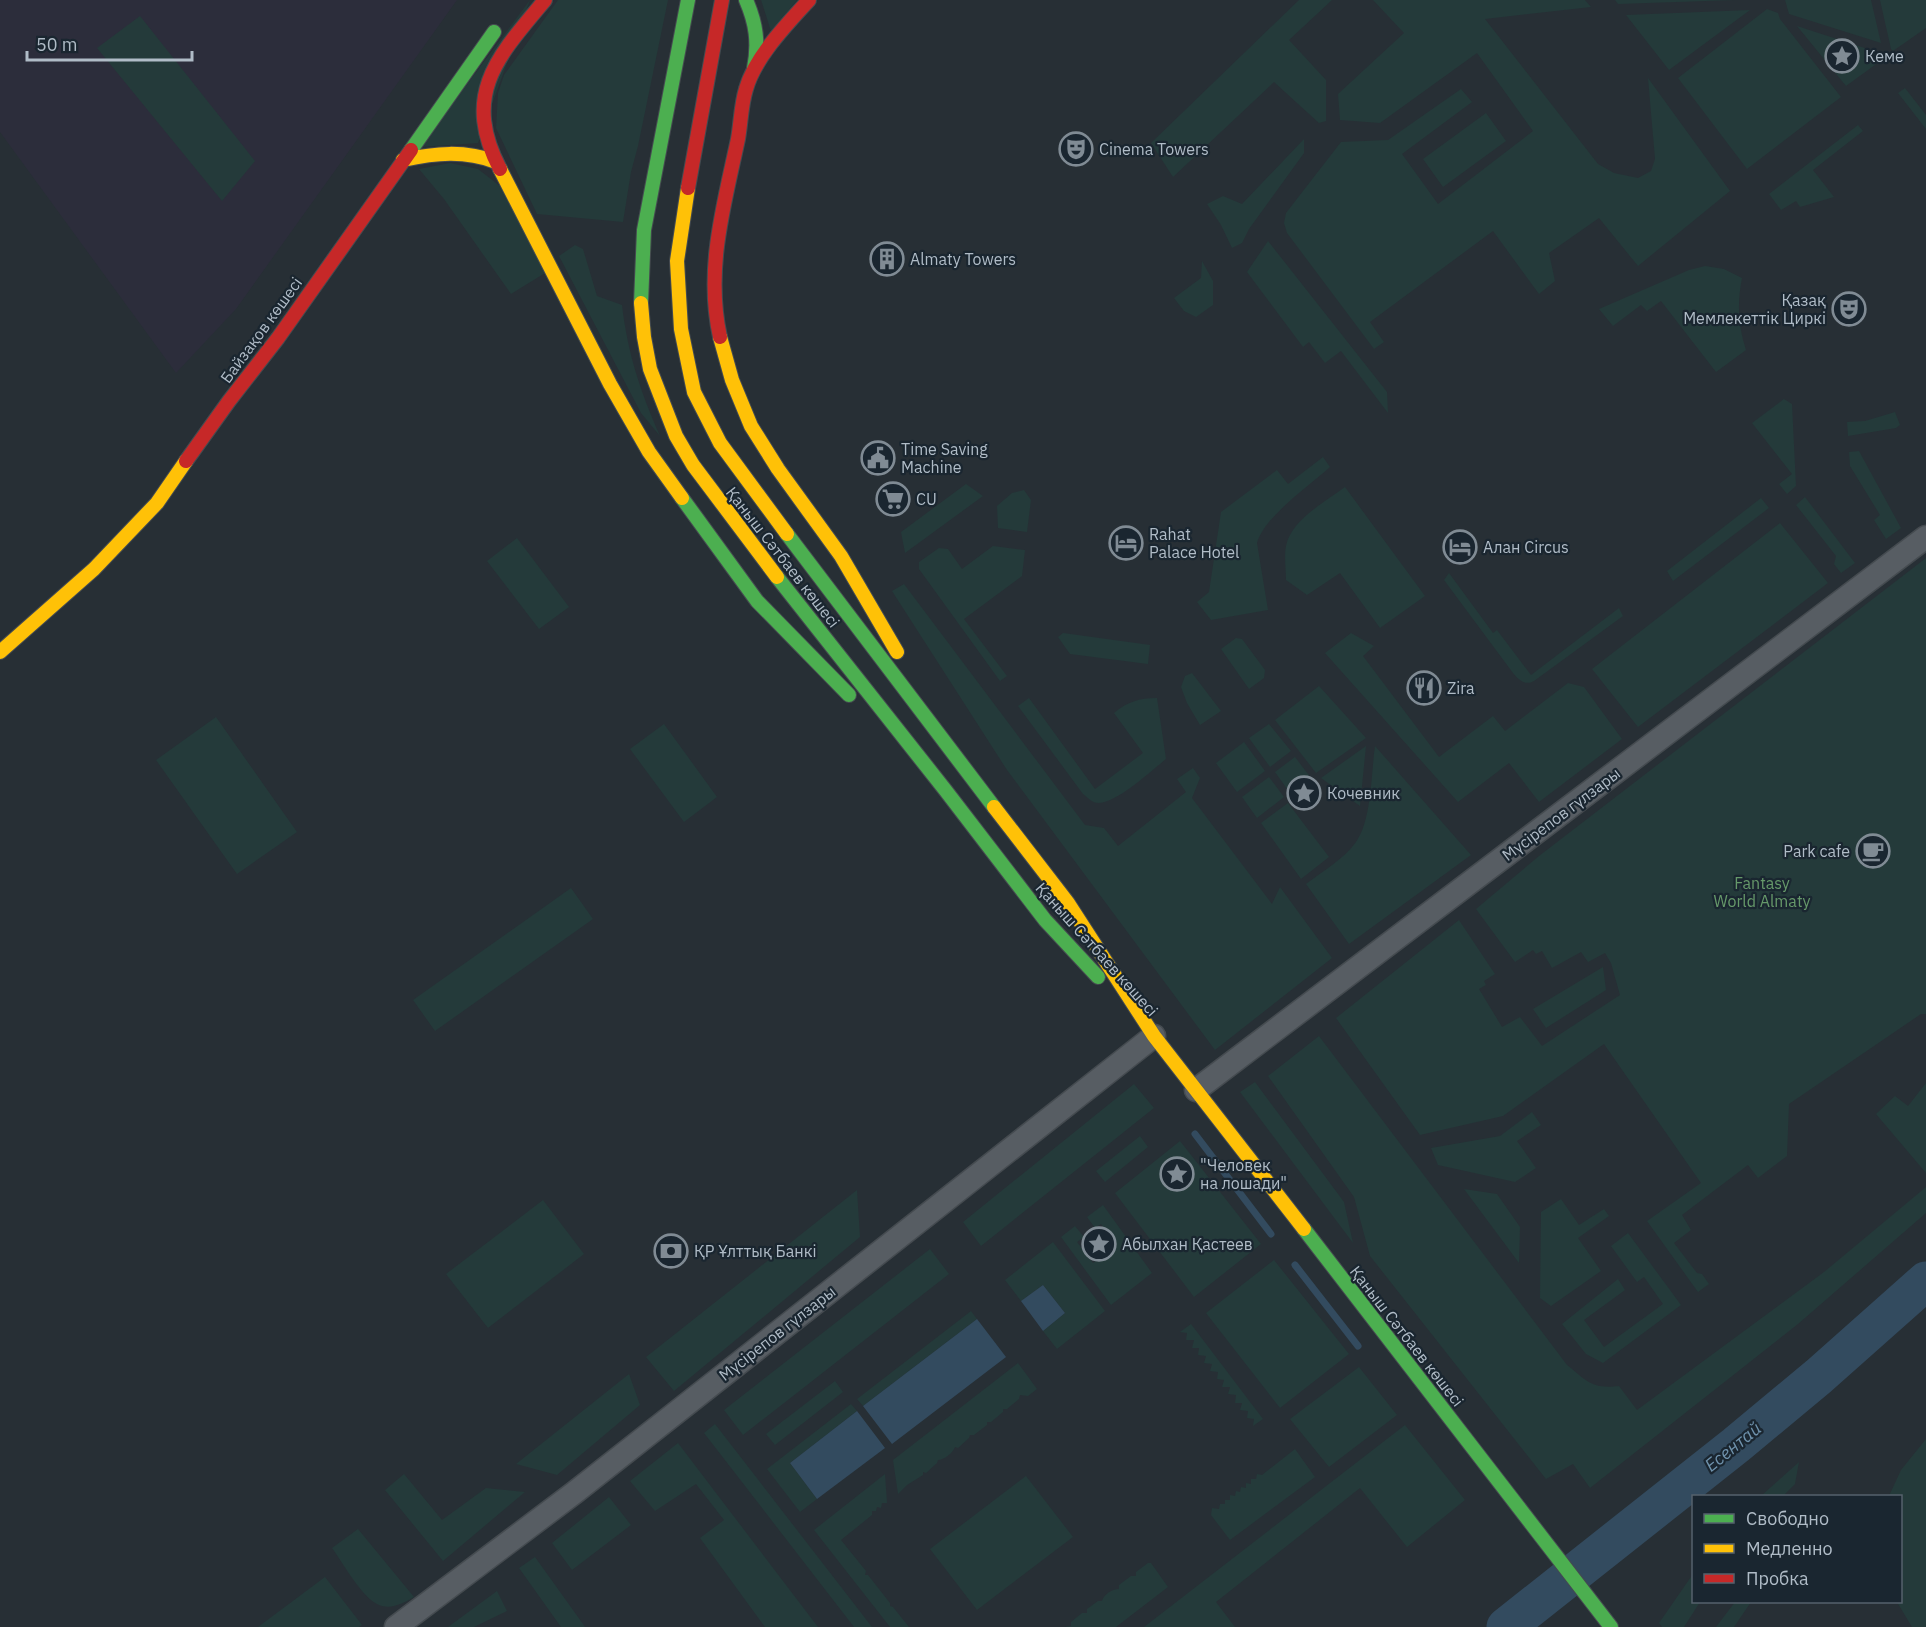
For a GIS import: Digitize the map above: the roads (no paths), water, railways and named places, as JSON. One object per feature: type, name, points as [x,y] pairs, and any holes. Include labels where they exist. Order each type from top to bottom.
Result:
[{"type":"main road","points":[[545,0],[498,58],[485,87],[482,105],[484,129],[496,162],[610,384],[649,452],[757,601],[946,791]]},
{"type":"main road","name":"Қаныш Сәтбаев көшесі","points":[[688,0],[644,230],[640,294],[650,369],[676,436],[693,465],[779,581],[1045,920],[1154,1036]]},
{"type":"main road","name":"Қаныш Сәтбаев көшесі","points":[[722,0],[678,244],[681,328],[694,392],[706,418],[720,443],[806,560],[1068,903],[1154,1036],[1611,1627]]},
{"type":"main road","points":[[746,0],[758,37],[759,49],[746,89],[717,244],[714,282],[726,367],[752,429],[776,467],[832,542],[967,772]]},
{"type":"main road","points":[[753,72],[782,29],[809,0]]},
{"type":"main road","name":"Байзақов көшесі","points":[[0,652],[94,569],[157,502],[278,338],[500,25]]},
{"type":"main road","points":[[403,160],[439,152],[463,152],[483,156],[496,162]]},
{"type":"street","name":"Мүсірепов гүлзары","points":[[1196,1090],[1926,537]]},
{"type":"street","name":"Мүсірепов гүлзары","points":[[396,1627],[574,1493],[1154,1036]]},
{"type":"waterway","points":[[1195,1134],[1271,1234]]},
{"type":"waterway","points":[[1295,1265],[1358,1346]]},
{"type":"waterway","name":"Есентай","points":[[1506,1627],[1736,1445],[1819,1376],[1926,1281]]},
{"type":"place","name":"Кеме","points":[[1842,56]]},
{"type":"place","name":"Cinema Towers","points":[[1076,149]]},
{"type":"place","name":"Almaty Towers","points":[[887,259]]},
{"type":"place","name":"Қазақ Мемлекеттік Циркі","points":[[1849,309]]},
{"type":"place","name":"Time Saving Machine","points":[[878,458]]},
{"type":"place","name":"CU","points":[[893,499]]},
{"type":"place","name":"Rahat Palace Hotel","points":[[1126,543]]},
{"type":"place","name":"Алан Circus","points":[[1460,547]]},
{"type":"place","name":"Zira","points":[[1424,688]]},
{"type":"place","name":"Кочевник","points":[[1304,793]]},
{"type":"place","name":"Park cafe","points":[[1873,851]]},
{"type":"place","name":"\"Человек на лошади\"","points":[[1177,1174]]},
{"type":"place","name":"Абылхан Қастеев","points":[[1099,1244]]},
{"type":"place","name":"ҚР Ұлттық Банкі","points":[[671,1251]]},
{"type":"park label","name":"Fantasy World Almaty","points":[[1762,892]]}]
